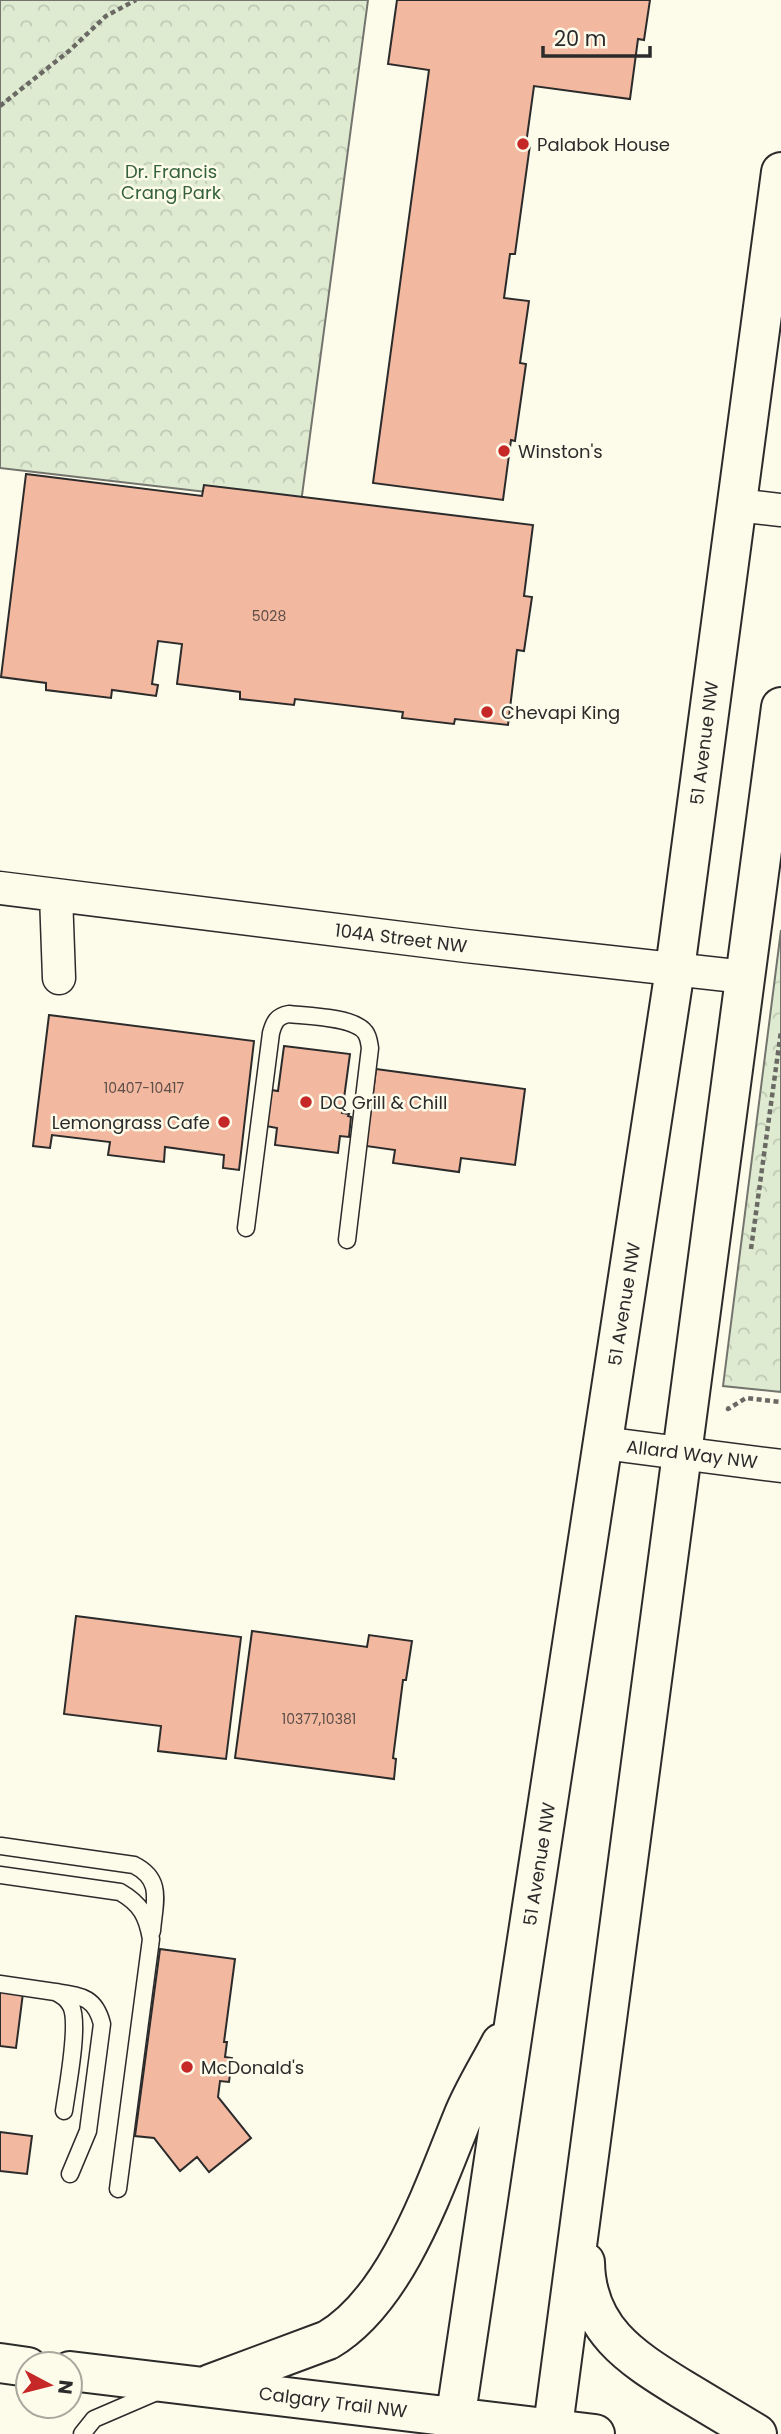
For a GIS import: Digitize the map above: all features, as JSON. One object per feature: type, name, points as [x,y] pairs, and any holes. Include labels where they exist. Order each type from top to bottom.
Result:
[{"type":"main road","name":"51 Avenue NW","points":[[455,2426],[675,969],[781,172]]},
{"type":"main road","points":[[552,2432],[684,1454],[781,707]]},
{"type":"main road","points":[[191,2385],[328,2340],[343,2331],[374,2300],[425,2210],[462,2117],[515,2018]]},
{"type":"main road","points":[[583,2191],[585,2281],[593,2306],[602,2322],[623,2348],[652,2371],[757,2434]]},
{"type":"main road","name":"Calgary Trail NW","points":[[84,2373],[191,2385],[455,2426],[595,2434]]},
{"type":"street","points":[[736,505],[781,510]]},
{"type":"street","name":"104A Street NW","points":[[0,888],[466,946],[746,977]]},
{"type":"street","points":[[56,895],[59,978]]},
{"type":"street","name":"Allard Way NW","points":[[603,1443],[781,1466]]},
{"type":"lane","points":[[246,1228],[271,1033],[280,1016],[289,1014],[348,1022],[360,1027],[367,1034],[370,1048],[347,1240]]},
{"type":"lane","points":[[1,1846],[134,1865],[143,1870],[155,1886],[151,1939],[118,2189]]},
{"type":"lane","points":[[0,1875],[120,1892],[133,1900],[140,1909],[148,1922],[151,1939]]},
{"type":"lane","points":[[0,1984],[76,1996],[92,2002],[99,2013],[102,2024],[88,2131],[70,2174]]},
{"type":"lane","points":[[55,1992],[71,2005],[74,2017],[64,2111]]},
{"type":"lane","points":[[82,2434],[94,2419],[191,2385]]},
{"type":"path","points":[[0,106],[69,51],[106,16],[136,0]]},
{"type":"path","points":[[749,1260],[781,1031]]},
{"type":"path","points":[[730,1395],[728,1409],[746,1398],[781,1402]]},
{"type":"green space","name":"Dr. Francis Crang Park","points":[[0,0],[368,0],[301,503],[0,468]]},
{"type":"green space","points":[[781,930],[781,1392],[723,1386]]},
{"type":"building","points":[[397,0],[650,0],[644,40],[638,39],[630,99],[534,86],[526,144],[530,145],[515,254],[510,254],[504,298],[529,301],[520,363],[526,364],[515,441],[511,440],[503,500],[373,483],[429,70],[388,64]]},
{"type":"building","points":[[26,474],[202,496],[204,485],[533,525],[524,596],[532,597],[524,651],[517,650],[508,725],[455,719],[454,724],[402,718],[403,712],[295,699],[294,705],[240,699],[240,692],[177,684],[182,644],[158,641],[152,684],[158,685],[156,696],[112,690],[111,698],[46,690],[46,683],[1,677]]},
{"type":"building","points":[[49,1015],[254,1041],[239,1170],[223,1168],[224,1155],[165,1147],[164,1162],[108,1155],[110,1142],[52,1135],[50,1148],[33,1146]]},
{"type":"building","name":"DQ Grill & Chill","points":[[284,1046],[350,1054],[342,1113],[351,1117],[349,1137],[340,1136],[338,1153],[275,1145],[277,1128],[266,1126],[271,1090],[278,1091]]},
{"type":"building","points":[[376,1069],[525,1089],[515,1165],[461,1158],[459,1172],[393,1163],[395,1150],[366,1146]]},
{"type":"building","points":[[76,1616],[241,1637],[226,1759],[158,1751],[161,1726],[64,1714]]},
{"type":"building","points":[[252,1631],[367,1647],[369,1635],[412,1641],[406,1680],[403,1680],[393,1758],[396,1759],[394,1779],[235,1758]]},
{"type":"building","name":"McDonald's","points":[[160,1949],[235,1959],[224,2042],[227,2042],[225,2057],[232,2058],[229,2082],[220,2081],[218,2097],[251,2138],[209,2172],[197,2157],[180,2171],[154,2138],[135,2136]]},
{"type":"building","points":[[0,1990],[23,1993],[16,2048],[0,2046]]},
{"type":"building","points":[[0,2132],[32,2136],[27,2174],[0,2171]]},
{"type":"place","name":"Palabok House","points":[[523,144]]},
{"type":"place","name":"Winston's","points":[[504,451]]},
{"type":"place","name":"Chevapi King","points":[[487,712]]},
{"type":"place","name":"DQ Grill & Chill","points":[[306,1102]]},
{"type":"place","name":"Lemongrass Cafe","points":[[224,1122]]},
{"type":"place","name":"McDonald's","points":[[187,2067]]}]
